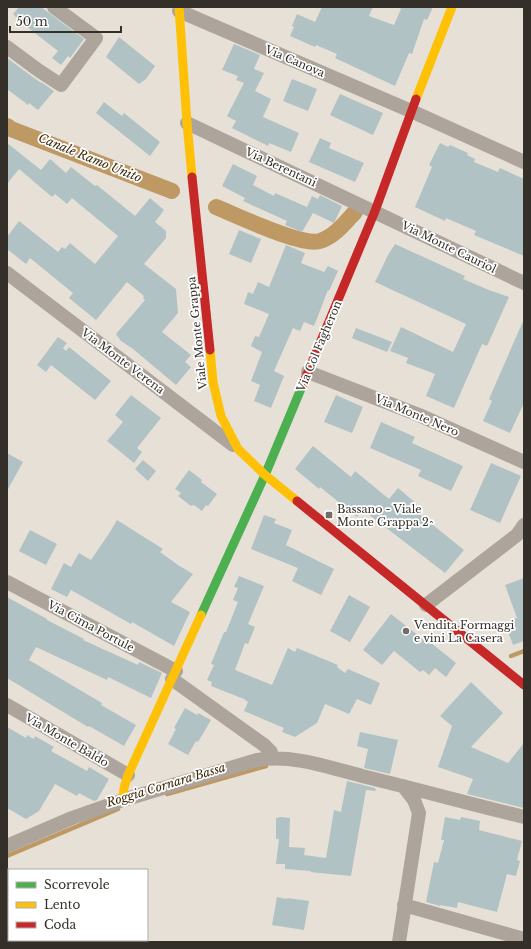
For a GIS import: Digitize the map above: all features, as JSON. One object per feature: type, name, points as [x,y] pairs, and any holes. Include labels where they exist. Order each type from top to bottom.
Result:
[{"type":"street","points":[[7,47],[61,85],[96,38],[54,7]]},
{"type":"street","name":"Via Col Fagheron","points":[[123,800],[124,788],[128,775],[265,475],[375,211],[411,111],[452,7]]},
{"type":"street","name":"Via Canova","points":[[179,9],[524,162]]},
{"type":"street","name":"Viale Monte Grappa","points":[[179,9],[187,123],[213,382],[221,416],[238,449],[265,475],[524,685]]},
{"type":"street","name":"Via Berentani","points":[[187,123],[375,211]]},
{"type":"street","name":"Via Monte Cauriol","points":[[375,211],[524,283]]},
{"type":"street","name":"Via Monte Verena","points":[[7,273],[238,449]]},
{"type":"street","name":"Via Monte Nero","points":[[308,372],[419,415],[524,462]]},
{"type":"street","points":[[426,605],[522,533]]},
{"type":"street","name":"Via Cima Portule","points":[[7,582],[174,675]]},
{"type":"street","points":[[174,675],[264,745],[271,752],[271,757]]},
{"type":"street","name":"Via Monte Baldo","points":[[7,704],[128,775]]},
{"type":"street","points":[[7,846],[72,818],[123,800],[271,757],[298,760],[524,817]]},
{"type":"street","points":[[399,942],[419,813],[414,800],[403,786]]},
{"type":"street","points":[[419,813],[434,802],[448,799]]},
{"type":"street","points":[[404,905],[524,939]]},
{"type":"building","points":[[19,7],[41,7],[84,39],[70,58],[68,56],[61,65],[52,58],[58,51],[22,23],[13,14]]},
{"type":"building","points":[[322,7],[373,7],[369,16],[394,25],[401,9],[397,7],[433,7],[427,20],[424,19],[412,54],[409,53],[395,86],[335,58],[337,54],[316,45],[315,47],[290,36],[297,14],[315,22]]},
{"type":"building","points":[[119,37],[155,66],[146,79],[139,84],[106,57]]},
{"type":"building","points":[[234,44],[260,55],[254,69],[264,73],[255,91],[271,99],[263,117],[299,133],[291,152],[269,143],[268,146],[232,128],[236,121],[227,116],[244,83],[236,80],[238,76],[222,70]]},
{"type":"building","points":[[7,58],[54,91],[38,110],[29,103],[28,105],[7,89]]},
{"type":"building","points":[[292,79],[317,89],[308,111],[283,101]]},
{"type":"building","points":[[340,94],[383,113],[373,135],[330,115]]},
{"type":"building","points":[[104,102],[122,116],[124,113],[160,142],[150,156],[96,113]]},
{"type":"building","points":[[320,138],[331,143],[329,148],[364,163],[355,182],[309,162]]},
{"type":"building","points":[[7,143],[41,170],[50,159],[66,173],[71,167],[95,186],[97,185],[135,216],[150,198],[164,210],[155,222],[166,231],[166,238],[144,264],[176,289],[178,313],[162,332],[191,355],[185,362],[191,367],[176,385],[133,349],[121,341],[116,334],[145,300],[143,298],[144,296],[127,282],[96,320],[69,298],[73,293],[30,258],[26,264],[7,249],[7,237],[19,221],[58,252],[62,247],[65,249],[70,243],[95,264],[118,236],[72,198],[67,204],[55,194],[52,197],[19,169],[7,184]]},
{"type":"building","points":[[440,143],[448,147],[450,145],[468,153],[467,155],[475,159],[474,162],[498,172],[500,168],[524,179],[524,256],[474,235],[476,231],[446,218],[445,221],[415,207],[432,167],[429,165]]},
{"type":"building","points":[[233,164],[257,176],[253,185],[274,196],[275,193],[307,207],[312,196],[318,199],[320,195],[342,206],[334,223],[313,213],[302,232],[285,225],[287,221],[243,201],[245,198],[222,186]]},
{"type":"building","points":[[239,230],[261,239],[251,263],[229,254]]},
{"type":"building","points":[[395,244],[465,276],[463,279],[509,297],[487,346],[482,344],[454,408],[426,396],[435,374],[406,363],[408,358],[390,351],[401,327],[453,352],[466,324],[375,282]]},
{"type":"building","points":[[286,245],[305,253],[301,263],[324,272],[328,266],[338,271],[329,291],[328,290],[314,326],[304,322],[300,331],[293,328],[274,371],[284,376],[271,408],[254,401],[260,385],[251,381],[262,352],[251,346],[255,336],[259,337],[269,314],[244,304],[248,292],[253,294],[258,282],[269,287]]},
{"type":"building","points":[[524,319],[524,403],[510,433],[483,421],[492,401],[489,399]]},
{"type":"building","points":[[356,328],[392,342],[387,352],[352,338]]},
{"type":"building","points":[[58,337],[67,343],[63,348],[66,351],[69,347],[111,381],[95,400],[51,365],[46,372],[37,365]]},
{"type":"building","points":[[131,395],[161,418],[137,448],[142,452],[134,463],[107,441],[123,422],[115,415]]},
{"type":"building","points":[[336,395],[363,407],[352,433],[324,422]]},
{"type":"building","points":[[381,422],[415,437],[412,443],[463,466],[451,491],[418,476],[421,470],[370,448]]},
{"type":"building","points":[[313,446],[351,477],[355,471],[389,499],[398,488],[417,504],[413,509],[464,550],[445,573],[363,510],[357,517],[295,469]]},
{"type":"building","points":[[7,453],[23,462],[7,491]]},
{"type":"building","points":[[143,460],[156,471],[148,481],[135,469]]},
{"type":"building","points":[[491,463],[521,476],[500,523],[470,510]]},
{"type":"building","points":[[189,470],[202,480],[201,482],[217,494],[202,511],[194,505],[191,506],[178,496],[181,493],[175,489]]},
{"type":"building","points":[[264,515],[276,519],[274,523],[292,530],[286,545],[334,569],[321,595],[292,581],[298,568],[251,549]]},
{"type":"building","points":[[117,520],[163,549],[160,552],[193,574],[171,602],[190,612],[174,646],[132,622],[131,624],[71,590],[67,597],[51,589],[64,563],[71,567],[79,553],[91,560]]},
{"type":"building","points":[[30,530],[57,544],[46,565],[19,551]]},
{"type":"building","points":[[239,576],[264,586],[248,624],[255,627],[248,644],[245,643],[235,670],[272,685],[288,648],[295,652],[297,648],[338,665],[337,667],[345,673],[348,669],[380,683],[371,705],[357,699],[349,714],[325,704],[317,723],[295,737],[282,732],[284,728],[244,711],[248,702],[244,699],[211,686],[212,682],[207,680],[214,665],[211,664],[238,602],[233,600],[238,588],[234,587]]},
{"type":"building","points":[[524,578],[524,641],[513,645],[505,623],[517,618],[505,585]]},
{"type":"building","points":[[349,595],[370,607],[350,642],[330,631]]},
{"type":"building","points":[[7,597],[84,639],[83,640],[138,665],[139,662],[162,673],[151,698],[108,677],[107,680],[36,647],[29,660],[136,725],[124,746],[89,726],[88,727],[7,678]]},
{"type":"building","points":[[391,614],[424,640],[425,638],[456,663],[446,677],[435,668],[429,675],[423,670],[420,672],[394,651],[382,665],[363,650]]},
{"type":"building","points":[[471,682],[503,713],[471,747],[508,763],[524,743],[524,808],[467,794],[473,779],[438,767],[452,726],[440,716]]},
{"type":"building","points":[[185,708],[197,715],[198,713],[211,720],[198,742],[196,741],[188,755],[168,744],[176,729],[174,728]]},
{"type":"building","points":[[7,727],[26,738],[27,735],[34,739],[35,736],[54,747],[51,751],[87,771],[89,767],[109,779],[97,800],[94,801],[79,793],[77,796],[55,784],[39,811],[26,819],[7,808]]},
{"type":"building","points":[[360,732],[398,740],[390,774],[364,768],[368,749],[357,746]]},
{"type":"building","points":[[347,781],[375,788],[376,791],[366,790],[351,876],[285,869],[285,864],[276,864],[279,839],[276,839],[276,818],[281,817],[290,818],[289,847],[305,848],[304,855],[326,858],[334,810],[341,812]]},
{"type":"building","points":[[445,817],[460,820],[461,817],[480,821],[479,830],[522,841],[517,860],[520,861],[516,876],[507,874],[497,912],[458,902],[457,908],[440,906],[426,902],[434,862],[438,863],[444,840],[441,840]]},
{"type":"building","points":[[277,897],[309,901],[304,930],[272,925]]},
{"type":"waterway","name":"Canale Ramo Unito","points":[[7,126],[11,129],[172,191]]},
{"type":"waterway","name":"Canale Ramo Unito","points":[[216,207],[284,235],[311,242],[320,241],[330,236],[355,212]]},
{"type":"waterway","name":"Roggia Cornara Bassa","points":[[511,656],[524,651]]},
{"type":"waterway","name":"Roggia Cornara Bassa","points":[[167,794],[266,766]]},
{"type":"waterway","name":"Roggia Cornara Bassa","points":[[7,856],[118,809]]},
{"type":"traffic: fast","points":[[201,615],[265,475],[303,384]]},
{"type":"traffic: slow","points":[[179,7],[192,177]]},
{"type":"traffic: slow","points":[[416,99],[452,7]]},
{"type":"traffic: slow","points":[[210,350],[213,382],[221,416],[238,449],[265,475],[297,501]]},
{"type":"traffic: slow","points":[[123,800],[124,788],[128,775],[201,615]]},
{"type":"traffic: jam","points":[[303,384],[375,211],[416,99]]},
{"type":"traffic: jam","points":[[192,177],[210,350]]},
{"type":"traffic: jam","points":[[297,501],[524,685]]},
{"type":"place","name":"Bassano - Viale Monte Grappa 2^","points":[[329,515]]},
{"type":"place","name":"Vendita Formaggi e vini La Casera","points":[[406,631]]}]
